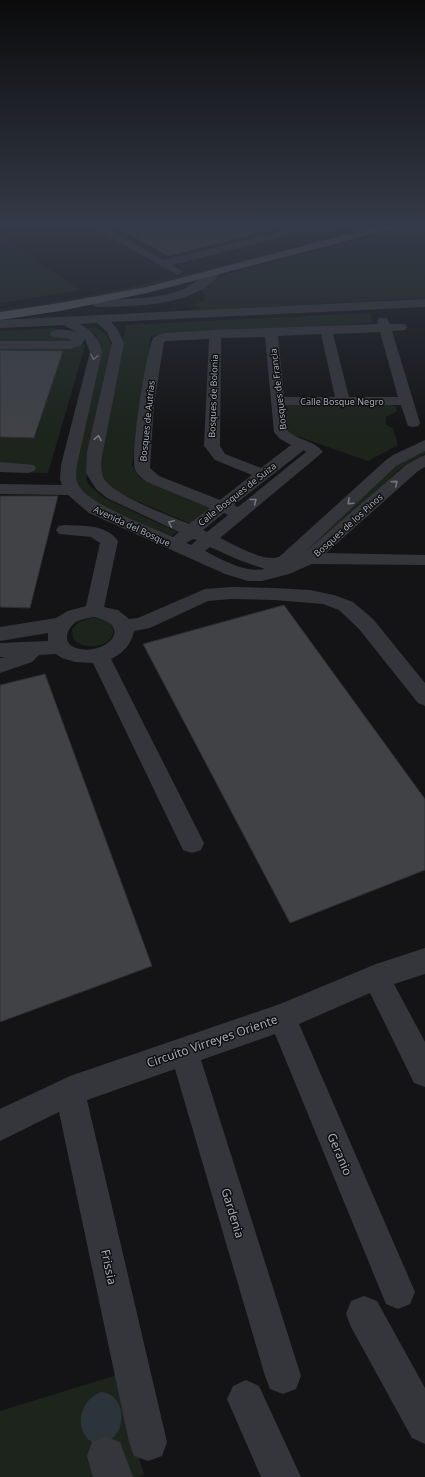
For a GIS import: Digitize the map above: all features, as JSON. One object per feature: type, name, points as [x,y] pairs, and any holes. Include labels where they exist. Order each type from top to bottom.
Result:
[{"type":"main road","points":[[0,307],[80,295]]},
{"type":"main road","points":[[0,316],[62,314],[79,304],[122,295]]},
{"type":"street","points":[[104,318],[181,300],[188,295]]},
{"type":"street","points":[[79,304],[142,300],[181,300],[195,314]]},
{"type":"street","points":[[0,325],[43,322],[62,314],[104,318],[425,303]]},
{"type":"street","points":[[62,314],[93,338],[96,344],[96,352],[68,465],[70,485]]},
{"type":"street","name":"Avenida del Bosque","points":[[104,318],[118,343],[94,466],[94,472],[98,482],[108,492],[190,532],[245,556],[276,566]]},
{"type":"street","points":[[37,334],[37,331],[43,322]]},
{"type":"street","points":[[215,334],[326,329],[384,324],[401,327]]},
{"type":"street","points":[[384,324],[413,423]]},
{"type":"street","points":[[0,325],[12,331],[37,334],[59,340],[0,345]]},
{"type":"street","points":[[326,329],[343,401]]},
{"type":"street","name":"Bosques de Francia","points":[[271,332],[281,432],[285,437],[309,448]]},
{"type":"street","name":"Bosques de Autrias","points":[[215,334],[160,339],[156,342],[142,449],[142,467],[147,475],[153,479],[239,513]]},
{"type":"street","name":"Bosques de Bolonia","points":[[215,334],[212,446],[214,452],[220,457],[263,474]]},
{"type":"street","name":"Calle Bosque Negro","points":[[278,401],[407,401]]},
{"type":"street","name":"Bosques de los Pinos","points":[[425,445],[391,463],[276,566],[283,570],[310,558],[412,468],[425,460]]},
{"type":"street","name":"Calle Bosques de Suiza","points":[[173,545],[263,474],[309,448],[314,454],[239,513],[191,554]]},
{"type":"street","points":[[0,467],[28,468]]},
{"type":"street","points":[[0,479],[70,485]]},
{"type":"street","points":[[0,489],[70,485]]},
{"type":"street","name":"Avenida del Bosque","points":[[70,485],[84,501],[95,509],[191,554],[248,575],[276,566]]},
{"type":"street","points":[[65,530],[95,532],[108,541],[94,611]]},
{"type":"street","points":[[276,566],[310,558],[422,556]]},
{"type":"street","points":[[124,627],[143,623],[205,595],[231,592],[310,596],[327,599],[346,606],[366,624],[425,698]]},
{"type":"street","points":[[0,617],[9,633],[62,624],[73,616],[94,611],[110,614],[116,617],[124,627],[124,637],[118,646],[110,652],[99,656],[81,656],[71,654],[61,647],[57,640],[57,635],[62,624]]},
{"type":"street","points":[[0,650],[35,647],[61,647]]},
{"type":"street","points":[[0,666],[25,657],[35,647]]},
{"type":"street","points":[[99,656],[192,843]]},
{"type":"street","name":"Circuito Virreyes Oriente","points":[[0,1125],[70,1091],[282,1017],[376,977],[425,961]]},
{"type":"street","points":[[376,977],[425,1072]]},
{"type":"street","name":"Geranio","points":[[282,1017],[398,1292]]},
{"type":"street","name":"Gardenia","points":[[184,1051],[282,1376]]},
{"type":"street","name":"Frissia","points":[[70,1091],[148,1442]]},
{"type":"street","points":[[364,1314],[425,1425]]},
{"type":"street","points":[[246,1399],[281,1477]]},
{"type":"shaded area","points":[[0,295],[50,295],[0,303]]},
{"type":"shaded area","points":[[95,295],[104,295],[55,305],[0,312],[0,310]]},
{"type":"shaded area","points":[[205,295],[425,295],[425,298],[201,310],[195,304],[204,301]]},
{"type":"shaded area","points":[[370,313],[373,323],[151,336],[132,465],[140,478],[210,508],[191,524],[116,492],[105,484],[100,469],[126,325]]},
{"type":"shaded area","points":[[96,327],[107,335],[112,347],[86,478],[89,485],[104,498],[177,532],[168,539],[93,502],[82,494],[72,468],[101,348],[97,336],[86,328]]},
{"type":"shaded area","points":[[55,328],[71,333],[85,346],[48,473],[0,472],[0,331]]},
{"type":"shaded area","points":[[281,403],[391,405],[396,407],[397,411],[386,417],[386,425],[393,428],[398,445],[368,461],[285,432]]},
{"type":"shaded area","points":[[425,450],[425,454],[400,469],[313,551],[303,551],[393,467]]},
{"type":"shaded area","points":[[91,618],[104,620],[113,628],[113,635],[104,644],[98,646],[83,645],[73,638],[72,629],[79,622]]},
{"type":"shaded area","points":[[117,1375],[124,1407],[144,1475],[138,1477],[0,1477],[0,1411]]},
{"type":"shaded area","points":[[101,1392],[110,1395],[116,1400],[120,1407],[122,1416],[117,1433],[111,1439],[97,1444],[89,1440],[84,1434],[81,1427],[81,1420],[82,1413],[89,1400],[94,1395]]},
{"type":"building","points":[[0,350],[63,351],[34,438],[0,437]]},
{"type":"building","points":[[0,496],[58,496],[30,608],[0,607]]},
{"type":"building","points":[[284,605],[425,799],[425,870],[290,923],[143,644]]},
{"type":"building","points":[[45,674],[152,966],[0,1022],[0,685]]}]
